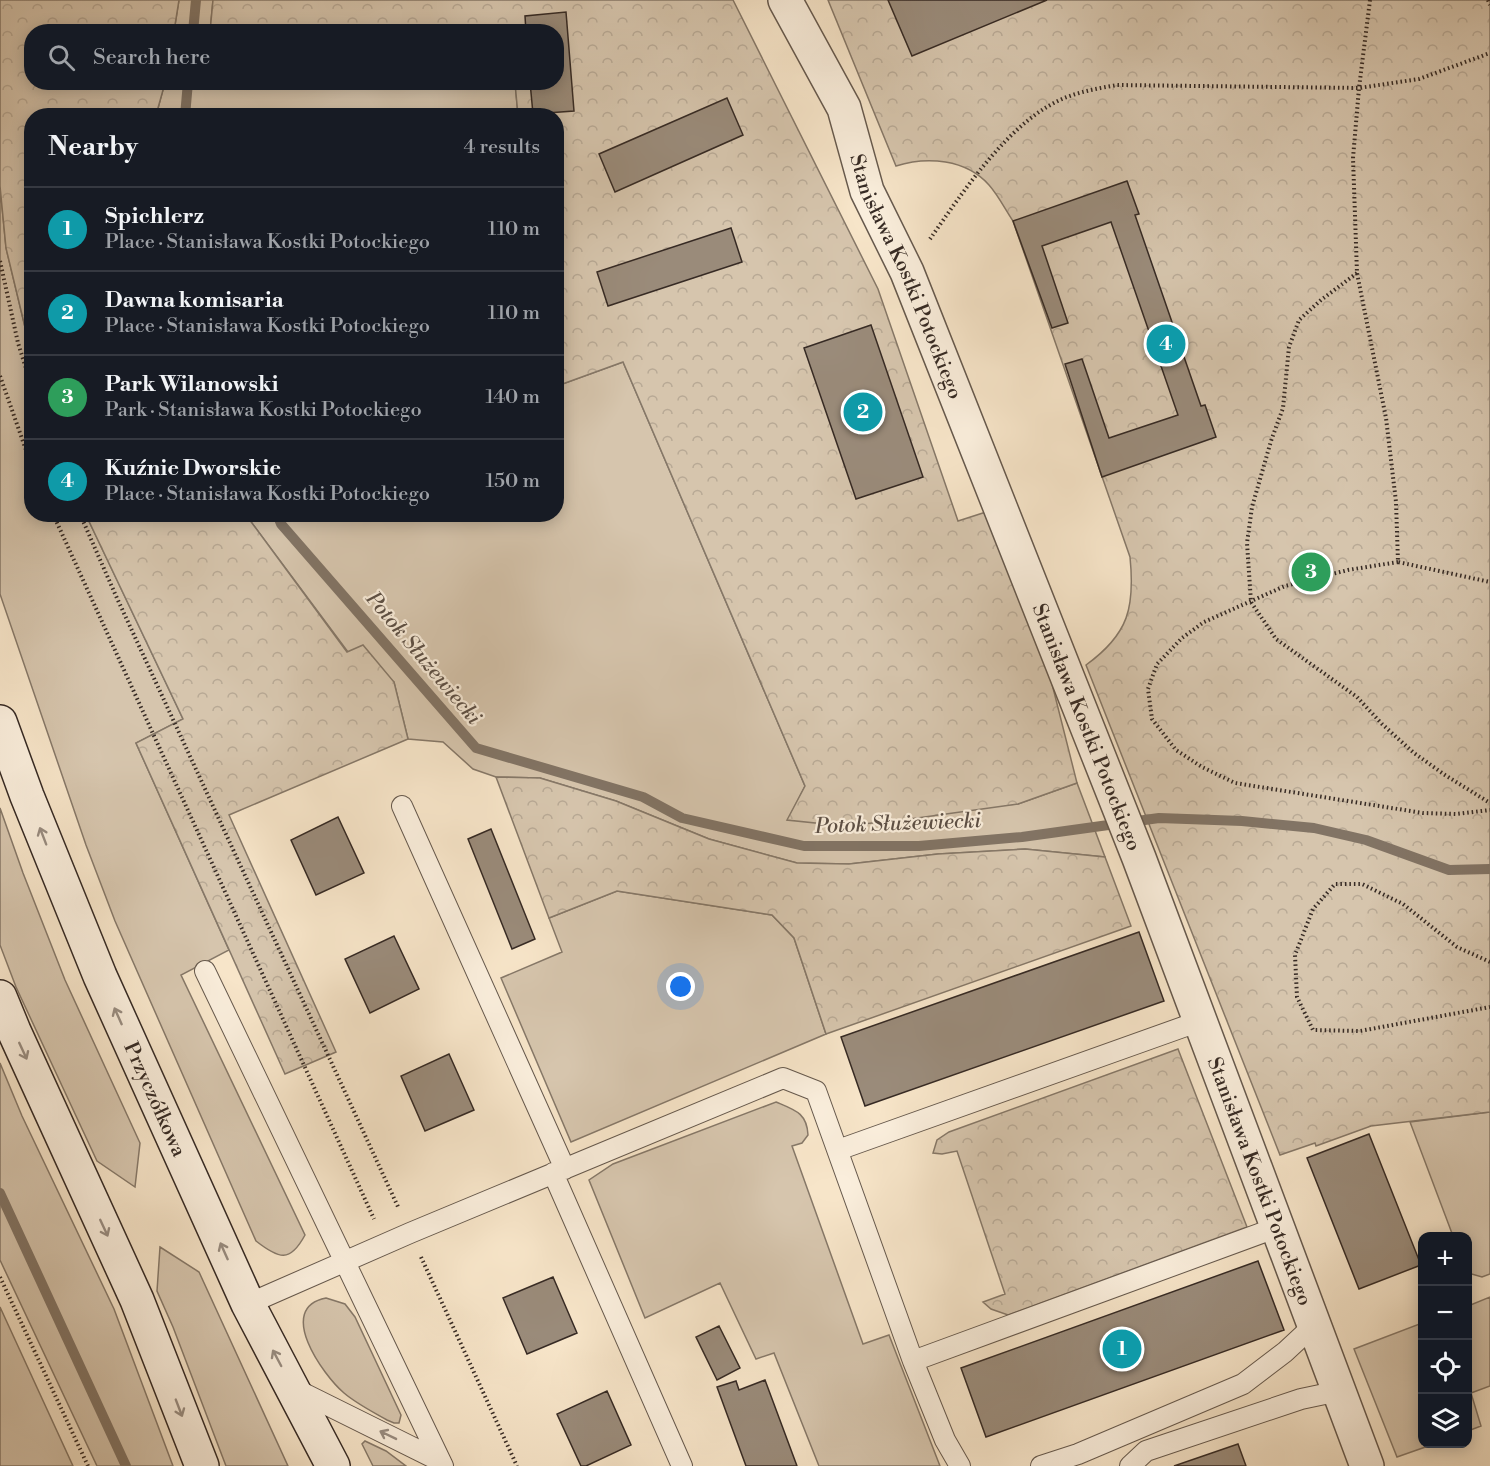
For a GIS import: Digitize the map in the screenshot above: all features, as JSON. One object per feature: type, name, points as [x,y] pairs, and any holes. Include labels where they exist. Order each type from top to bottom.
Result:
[{"type":"street","name":"Stanisława Kostki Potockiego","points":[[785,0],[844,108],[867,191],[907,272],[1139,858],[1367,1466]]},
{"type":"street","name":"Przyczółkowa","points":[[0,722],[39,828],[99,976],[249,1304],[333,1466]]},
{"type":"street","points":[[0,997],[137,1300],[202,1466]]},
{"type":"lane","points":[[402,806],[559,1171],[682,1466]]},
{"type":"lane","points":[[205,971],[442,1463]]},
{"type":"lane","points":[[838,1150],[1200,1021]]},
{"type":"lane","points":[[249,1304],[410,1233],[783,1078],[816,1091],[913,1361],[945,1440],[960,1466]]},
{"type":"lane","points":[[913,1361],[1278,1227]]},
{"type":"lane","points":[[1041,1466],[1078,1454],[1243,1384],[1285,1352],[1314,1325]]},
{"type":"lane","points":[[292,1387],[442,1463]]},
{"type":"lane","points":[[1130,1466],[1146,1451],[1301,1399],[1339,1391]]},
{"type":"path","points":[[1370,0],[1353,158],[1357,273],[1386,418],[1395,502],[1398,562]]},
{"type":"path","points":[[1488,0],[1490,5]]},
{"type":"path","points":[[907,272],[975,174],[1020,128],[1065,97],[1117,85],[1359,88],[1419,79],[1490,53]]},
{"type":"path","points":[[0,261],[24,362]]},
{"type":"path","points":[[1357,273],[1299,320],[1289,347],[1283,408],[1252,507],[1246,543],[1251,602],[1276,639],[1357,697],[1414,753],[1490,803]]},
{"type":"path","points":[[0,376],[24,444]]},
{"type":"path","points":[[57,522],[386,1244]]},
{"type":"path","points":[[84,522],[517,1466]]},
{"type":"path","points":[[1490,582],[1398,562],[1348,570],[1285,586],[1204,621],[1182,638],[1157,664],[1148,689],[1152,720],[1176,750],[1202,767],[1235,783],[1422,813],[1456,814],[1490,810]]},
{"type":"path","points":[[1490,962],[1456,947],[1403,904],[1362,884],[1335,884],[1313,909],[1295,954],[1297,997],[1313,1030],[1360,1031],[1490,1007]]},
{"type":"path","points":[[0,1277],[88,1466]]},
{"type":"green space","points":[[0,0],[179,0],[175,24],[24,24],[24,90],[163,90],[158,108],[24,108],[24,323],[6,248],[0,186]]},
{"type":"green space","points":[[179,0],[213,0],[211,24],[175,24]]},
{"type":"green space","points":[[213,0],[733,0],[878,289],[958,521],[986,512],[1050,676],[1077,783],[1018,804],[910,819],[844,826],[787,820],[805,786],[623,362],[564,383],[564,108],[517,108],[516,90],[564,90],[564,24],[211,24]]},
{"type":"green space","points":[[828,0],[1490,0],[1490,1112],[1371,1126],[1316,1146],[1315,1143],[1280,1155],[1086,665],[1112,642],[1126,618],[1131,591],[1130,557],[1013,221],[989,185],[969,170],[946,162],[933,161],[896,166]]},
{"type":"green space","points":[[163,90],[516,90],[517,108],[158,108]]},
{"type":"green space","points":[[0,186],[6,248],[24,323],[24,522],[89,522],[183,719],[136,743],[229,950],[181,975],[305,1235],[300,1244],[289,1254],[271,1252],[256,1241],[115,921],[86,845],[0,594]]},
{"type":"green space","points":[[623,362],[805,786],[788,820],[1018,804],[1077,783],[1105,857],[1025,849],[938,854],[849,864],[797,863],[709,839],[616,801],[540,778],[496,777],[473,769],[443,742],[408,739],[394,682],[348,652],[251,522],[564,522],[564,383]]},
{"type":"green space","points":[[89,522],[251,522],[347,652],[363,645],[394,682],[408,739],[229,815],[336,1052],[285,1074],[136,743],[183,719]]},
{"type":"green space","points":[[496,777],[540,778],[616,801],[709,839],[797,863],[849,864],[938,854],[1025,849],[1105,857],[1131,926],[826,1034],[794,938],[772,915],[617,891],[549,918]]},
{"type":"green space","points":[[0,808],[65,980],[140,1143],[135,1187],[97,1161],[16,987],[0,945]]},
{"type":"green space","points":[[617,891],[772,915],[794,938],[826,1034],[571,1142],[501,978],[562,952],[549,918]]},
{"type":"green space","points":[[1178,1049],[1247,1227],[1008,1315],[991,1309],[983,1302],[1005,1294],[957,1151],[933,1153],[937,1140],[949,1132]]},
{"type":"green space","points":[[0,1063],[22,1116],[114,1309],[173,1466],[97,1466],[0,1260]]},
{"type":"green space","points":[[776,1102],[799,1113],[805,1122],[808,1135],[802,1143],[792,1146],[863,1344],[889,1335],[940,1466],[819,1466],[774,1353],[756,1359],[720,1283],[645,1318],[589,1180],[613,1164]]},
{"type":"green space","points":[[1490,1112],[1490,1274],[1482,1277],[1472,1274],[1472,1232],[1451,1232],[1410,1122]]},
{"type":"green space","points":[[160,1247],[199,1272],[288,1466],[226,1466],[157,1291]]},
{"type":"green space","points":[[1490,1297],[1490,1386],[1472,1393],[1472,1340],[1472,1304]]},
{"type":"green space","points":[[326,1298],[345,1304],[355,1317],[401,1415],[399,1423],[387,1420],[349,1397],[335,1384],[316,1358],[304,1328],[304,1315],[311,1304]]},
{"type":"green space","points":[[0,1307],[73,1466],[0,1466]]},
{"type":"green space","points":[[1418,1325],[1418,1448],[1423,1448],[1397,1457],[1354,1349]]},
{"type":"green space","points":[[1472,1396],[1481,1426],[1472,1429]]},
{"type":"green space","points":[[365,1441],[386,1451],[406,1466],[373,1466],[362,1444]]},
{"type":"building","points":[[888,0],[1047,0],[912,56]]},
{"type":"building","points":[[566,12],[574,111],[564,112],[564,108],[532,108],[531,90],[564,90],[564,24],[526,24],[525,16]]},
{"type":"building","points":[[727,98],[743,135],[615,192],[599,154]]},
{"type":"building","points":[[1127,181],[1139,214],[1135,215],[1201,406],[1205,405],[1216,437],[1102,477],[1065,364],[1082,359],[1109,438],[1178,415],[1111,222],[1042,246],[1068,323],[1052,328],[1013,221]]},
{"type":"building","points":[[731,228],[742,262],[608,306],[597,272]]},
{"type":"building","points":[[871,325],[923,477],[856,499],[804,348]]},
{"type":"building","points":[[338,817],[364,873],[316,895],[291,840]]},
{"type":"building","points":[[491,829],[535,939],[512,949],[468,839]]},
{"type":"building","points":[[1139,932],[1164,1001],[865,1106],[841,1037]]},
{"type":"building","points":[[394,936],[419,989],[370,1013],[345,959]]},
{"type":"building","points":[[449,1054],[474,1110],[425,1131],[401,1076]]},
{"type":"building","points":[[1369,1134],[1418,1257],[1418,1266],[1359,1289],[1307,1158]]},
{"type":"building","points":[[1258,1261],[1284,1330],[986,1437],[961,1368]]},
{"type":"building","points":[[553,1277],[577,1333],[527,1354],[503,1298]]},
{"type":"building","points":[[719,1326],[740,1368],[717,1380],[696,1337]]},
{"type":"building","points":[[765,1380],[797,1466],[746,1466],[717,1387],[736,1381],[739,1390]]},
{"type":"building","points":[[607,1391],[631,1445],[586,1466],[581,1466],[557,1414]]},
{"type":"building","points":[[1238,1444],[1246,1466],[1174,1466]]},
{"type":"waterway","name":"Potok Służewiecki","points":[[194,24],[196,0]]},
{"type":"waterway","name":"Potok Służewiecki","points":[[186,108],[187,90]]},
{"type":"waterway","name":"Potok Służewiecki","points":[[280,522],[476,748],[643,797],[682,818],[804,846],[919,846],[1022,837],[1159,818],[1242,821],[1314,828],[1366,840],[1449,870],[1490,869]]},
{"type":"waterway","points":[[0,1193],[126,1466]]},
{"type":"place","name":"Kuźnie Dworskie","points":[[1166,344]]},
{"type":"place","name":"Dawna komisaria","points":[[863,412]]},
{"type":"place","name":"Park Wilanowski","points":[[1311,572]]},
{"type":"place","name":"Spichlerz","points":[[1122,1349]]}]
